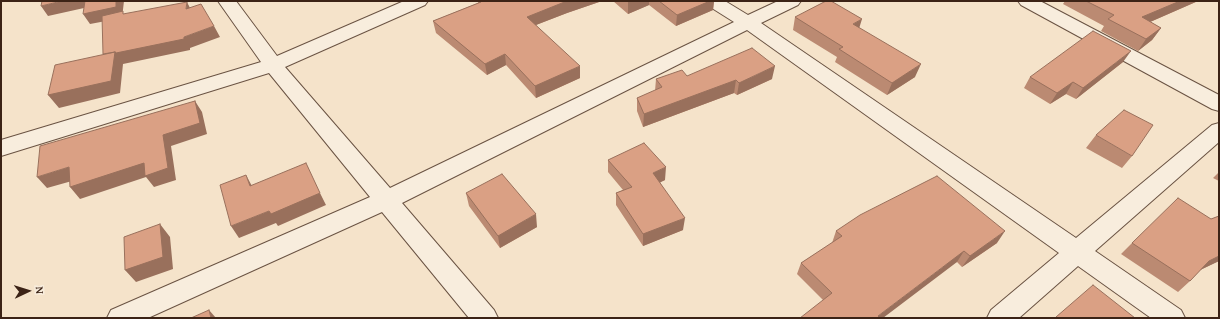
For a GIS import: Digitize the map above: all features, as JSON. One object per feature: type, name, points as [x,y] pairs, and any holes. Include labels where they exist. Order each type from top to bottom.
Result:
[{"type":"street","points":[[227,1],[273,65],[485,318]]},
{"type":"street","points":[[1,148],[273,65],[419,1]]},
{"type":"street","points":[[713,1],[748,23],[1078,251],[1172,318]]},
{"type":"street","points":[[120,318],[387,200],[792,1]]},
{"type":"street","points":[[1027,1],[1219,104]]},
{"type":"street","points":[[1000,318],[1219,130]]},
{"type":"building","points":[[42,1],[62,1],[41,6]]},
{"type":"building","points":[[85,1],[116,1],[116,7],[83,14]]},
{"type":"building","points":[[480,1],[567,1],[527,17],[580,66],[535,86],[505,54],[485,64],[433,21],[481,2]]},
{"type":"building","points":[[659,1],[710,1],[677,15]]},
{"type":"building","points":[[826,1],[831,1],[862,19],[853,24],[921,64],[892,83],[839,49],[843,47],[795,17]]},
{"type":"building","points":[[1086,1],[1180,1],[1142,17],[1161,28],[1146,39],[1108,19],[1114,15]]},
{"type":"building","points":[[187,2],[186,9],[201,4],[214,26],[184,37],[184,39],[116,53],[103,54],[102,16],[123,11],[123,14]]},
{"type":"building","points":[[1093,31],[1131,51],[1083,88],[1073,82],[1057,93],[1030,77]]},
{"type":"building","points":[[752,48],[775,66],[739,83],[736,80],[644,114],[637,98],[662,87],[656,79],[682,70],[687,76]]},
{"type":"building","points":[[115,52],[111,81],[48,95],[55,65]]},
{"type":"building","points":[[195,101],[200,123],[163,135],[168,168],[145,176],[144,163],[70,187],[69,167],[37,177],[40,146]]},
{"type":"building","points":[[1124,110],[1153,125],[1132,156],[1096,135]]},
{"type":"building","points":[[644,143],[666,167],[653,173],[685,218],[643,234],[616,193],[632,187],[608,160]]},
{"type":"building","points":[[306,163],[320,193],[271,214],[269,211],[231,226],[220,185],[246,175],[250,186]]},
{"type":"building","points":[[502,174],[536,214],[498,236],[466,193]]},
{"type":"building","points":[[937,176],[1005,231],[970,256],[964,251],[878,316],[880,318],[800,318],[832,293],[801,263],[842,236],[836,231],[860,215]]},
{"type":"building","points":[[1178,198],[1211,219],[1219,216],[1219,256],[1209,261],[1190,281],[1132,243]]},
{"type":"building","points":[[160,224],[163,257],[125,270],[124,237]]},
{"type":"building","points":[[1093,285],[1135,318],[1056,317]]},
{"type":"building","points":[[209,310],[211,318],[191,318]]}]
